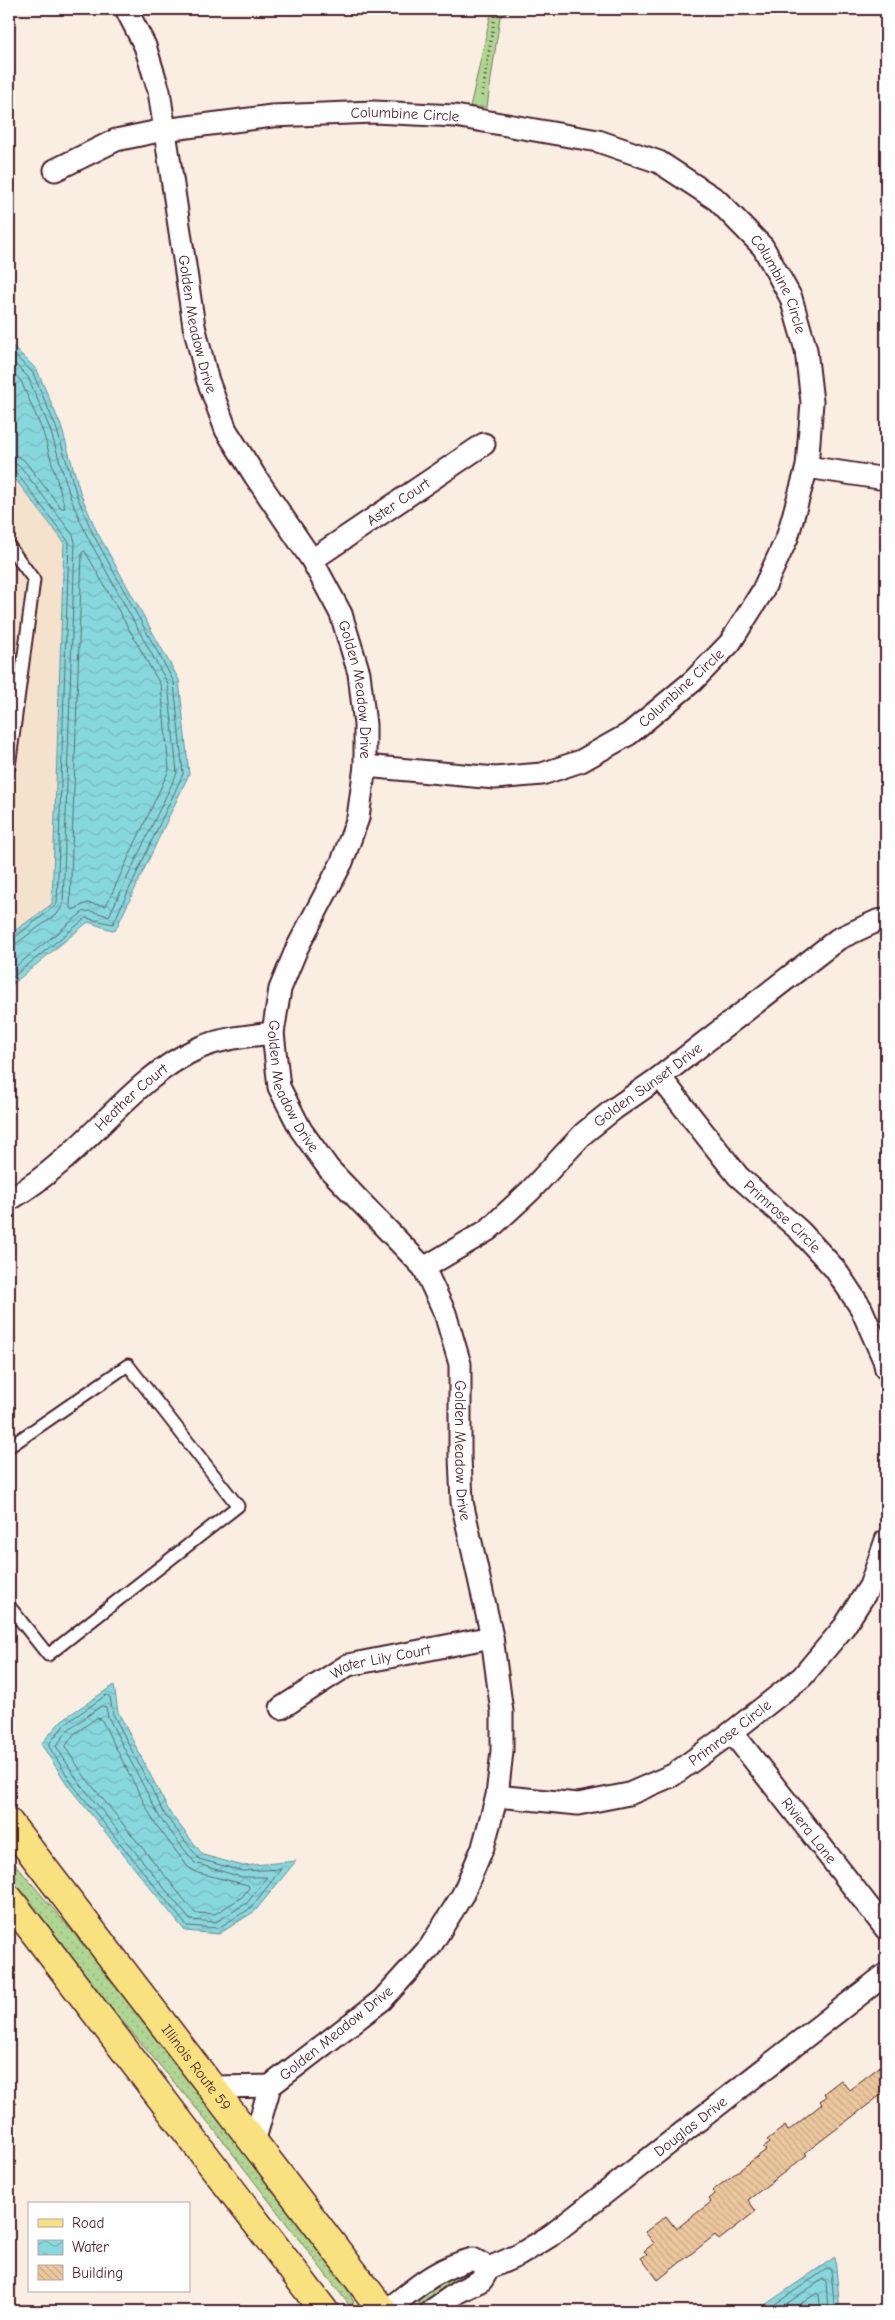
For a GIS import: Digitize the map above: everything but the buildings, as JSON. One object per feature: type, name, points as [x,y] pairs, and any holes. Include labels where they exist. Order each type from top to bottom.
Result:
[{"type":"main road","name":"Illinois Route 59","points":[[9,1823],[384,2311]]},
{"type":"main road","points":[[9,1899],[324,2311]]},
{"type":"street","name":"Golden Meadow Drive","points":[[126,9],[145,46],[158,90],[194,326],[207,378],[226,430],[312,560],[341,614],[359,673],[365,725],[365,766],[358,818],[342,862],[297,948],[280,989],[273,1033],[279,1087],[301,1130],[329,1170],[424,1268],[444,1313],[460,1364],[462,1502],[492,1637],[502,1712],[502,1751],[498,1796],[475,1868],[463,1894],[430,1948],[382,2000],[270,2086],[254,2142]]},
{"type":"street","name":"Columbine Circle","points":[[55,170],[116,140],[164,130],[272,116],[374,112],[455,116],[598,141],[659,162],[718,200],[763,247],[791,298],[806,350],[812,402],[808,466],[787,538],[762,592],[730,643],[693,681],[629,734],[581,761],[542,774],[495,778],[365,766]]},
{"type":"street","name":"Aster Court","points":[[312,560],[484,444]]},
{"type":"street","points":[[808,466],[886,479]]},
{"type":"street","name":"Golden Sunset Drive","points":[[424,1268],[488,1230],[530,1191],[584,1133],[614,1109],[660,1077],[838,939],[877,921],[886,920]]},
{"type":"street","name":"Heather Court","points":[[9,1200],[61,1162],[140,1086],[168,1066],[199,1048],[235,1038],[273,1033]]},
{"type":"street","name":"Primrose Circle","points":[[660,1077],[738,1176],[800,1231],[835,1269],[861,1308],[886,1369]]},
{"type":"street","name":"Primrose Circle","points":[[498,1796],[578,1804],[629,1794],[673,1775],[802,1677],[844,1627],[870,1586],[886,1540]]},
{"type":"street","name":"Water Lily Court","points":[[281,1708],[348,1664],[492,1637]]},
{"type":"street","name":"Riviera Lane","points":[[732,1732],[886,1929]]},
{"type":"street","name":"Douglas Drive","points":[[431,2311],[458,2292],[482,2280],[489,2268],[519,2255],[550,2236],[886,1974]]},
{"type":"street","name":"Golden Meadow Drive","points":[[211,2087],[270,2086]]},
{"type":"street","points":[[384,2311],[429,2277],[451,2265],[473,2259],[489,2268]]},
{"type":"lane","points":[[9,546],[34,580],[9,766]]},
{"type":"lane","points":[[9,1447],[128,1364],[238,1506],[48,1655],[9,1606]]},
{"type":"path","points":[[482,96],[495,15],[502,9]]},
{"type":"shaded area","points":[[9,471],[64,542],[52,904],[9,935]]},
{"type":"green space","points":[[492,9],[512,9],[500,17],[487,107],[470,107]]},
{"type":"green space","points":[[9,1857],[118,1985],[345,2283],[354,2303],[350,2306],[213,2128],[88,1981],[9,1878]]},
{"type":"green space","points":[[467,2267],[478,2272],[424,2306],[418,2303],[418,2297]]},
{"type":"water","points":[[9,345],[15,348],[37,370],[61,426],[81,495],[97,532],[179,680],[189,774],[115,931],[88,922],[9,987],[9,935],[52,904],[64,542],[9,471]]},
{"type":"water","points":[[114,1685],[118,1712],[170,1813],[203,1855],[243,1866],[296,1861],[255,1911],[219,1934],[185,1931],[69,1787],[41,1744],[62,1720]]},
{"type":"water","points":[[835,2257],[840,2311],[756,2311]]}]
